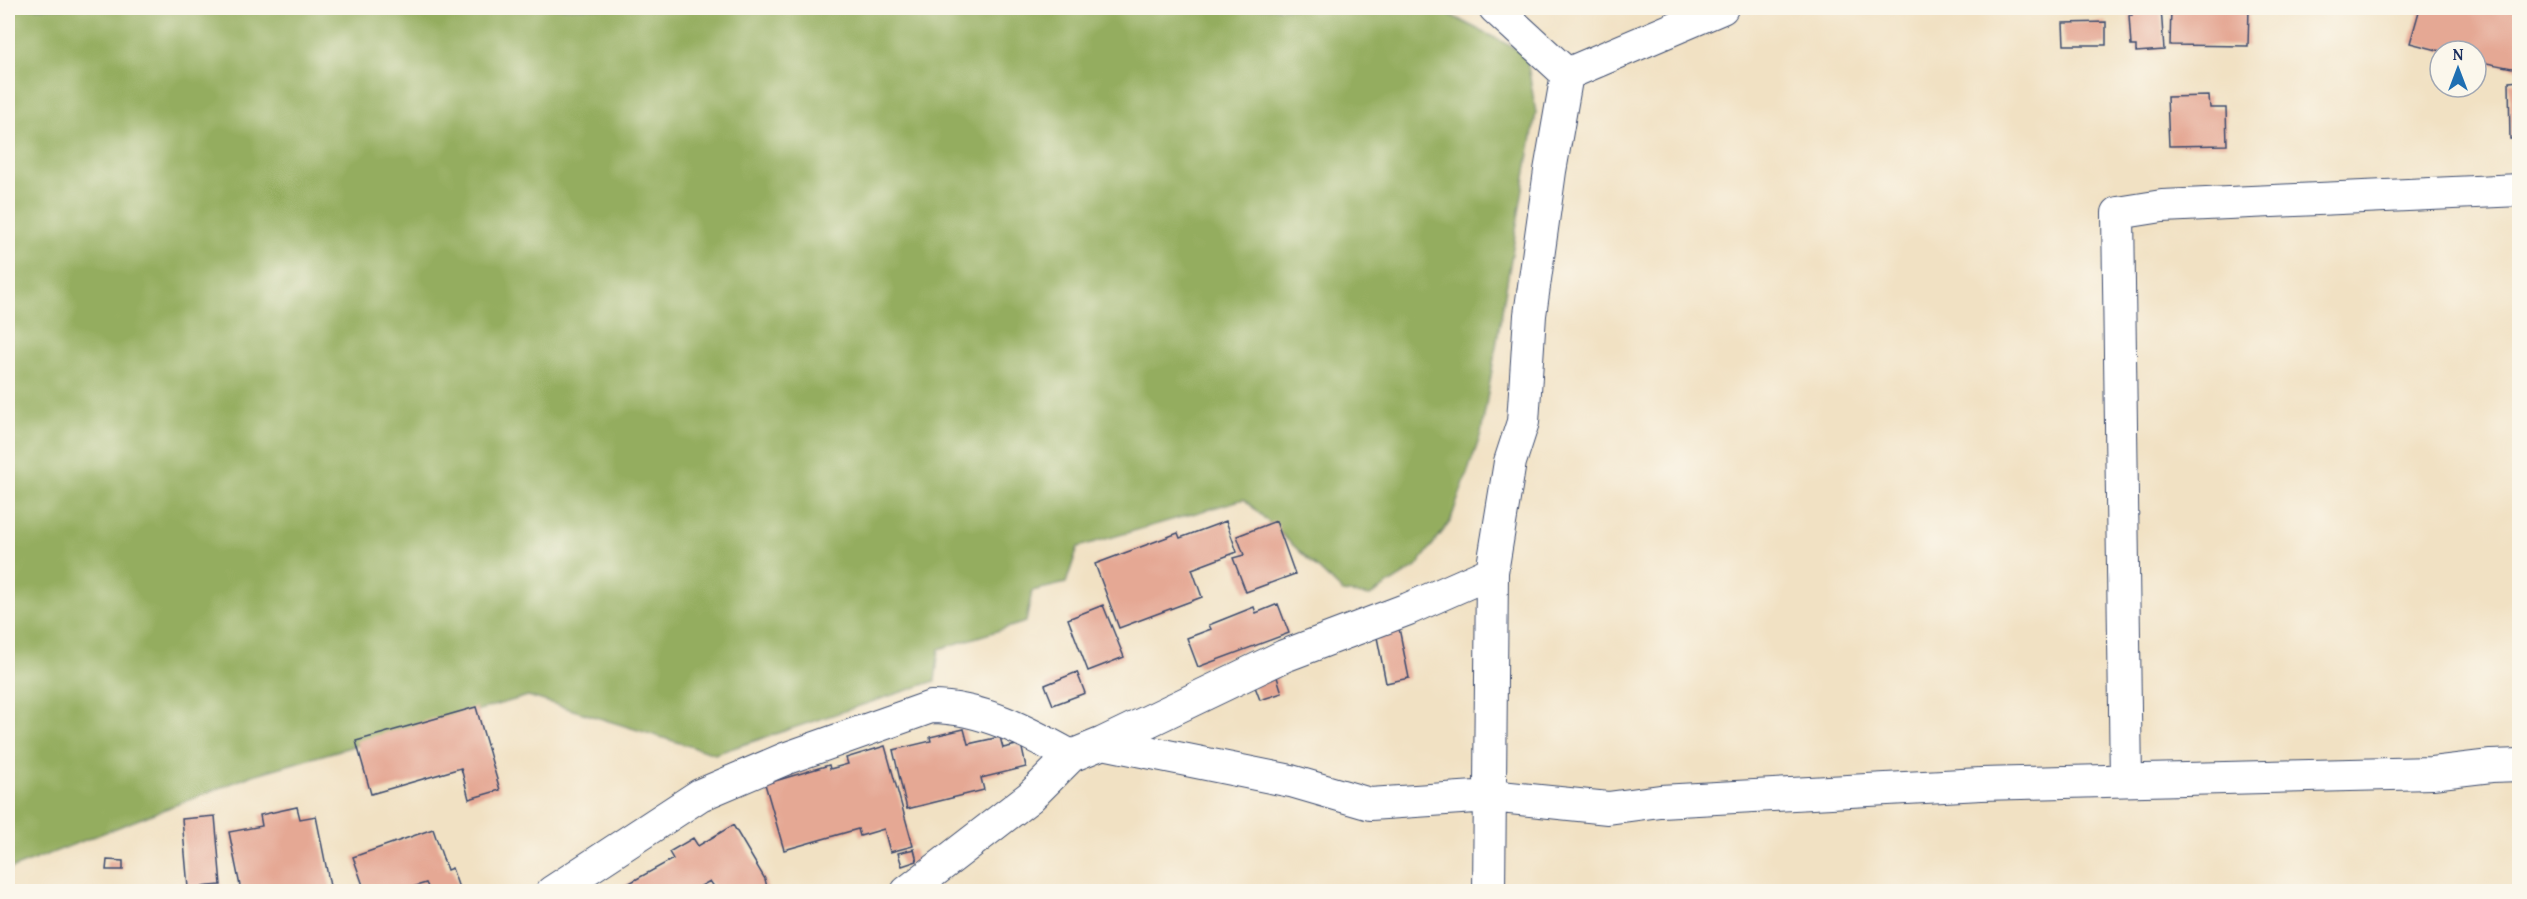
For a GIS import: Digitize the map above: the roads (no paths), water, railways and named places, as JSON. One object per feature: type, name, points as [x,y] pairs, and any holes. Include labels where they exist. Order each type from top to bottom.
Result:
[{"type":"street","points":[[1495,8],[1567,74]]},
{"type":"street","points":[[1567,74],[1722,8]]},
{"type":"street","points":[[1489,891],[1492,572],[1510,462],[1523,422],[1530,315],[1550,171],[1567,74]]},
{"type":"street","points":[[2126,780],[2118,213],[2162,206],[2520,190]]},
{"type":"street","points":[[907,891],[1030,797],[1071,756],[1103,743],[1284,656],[1408,609],[1492,572]]},
{"type":"street","points":[[552,891],[700,795],[787,758],[931,706],[952,706],[1016,726],[1071,756]]},
{"type":"street","points":[[1103,743],[1290,781],[1370,804],[1491,796],[1608,808],[1660,801],[1981,784],[2433,773],[2520,765]]}]
